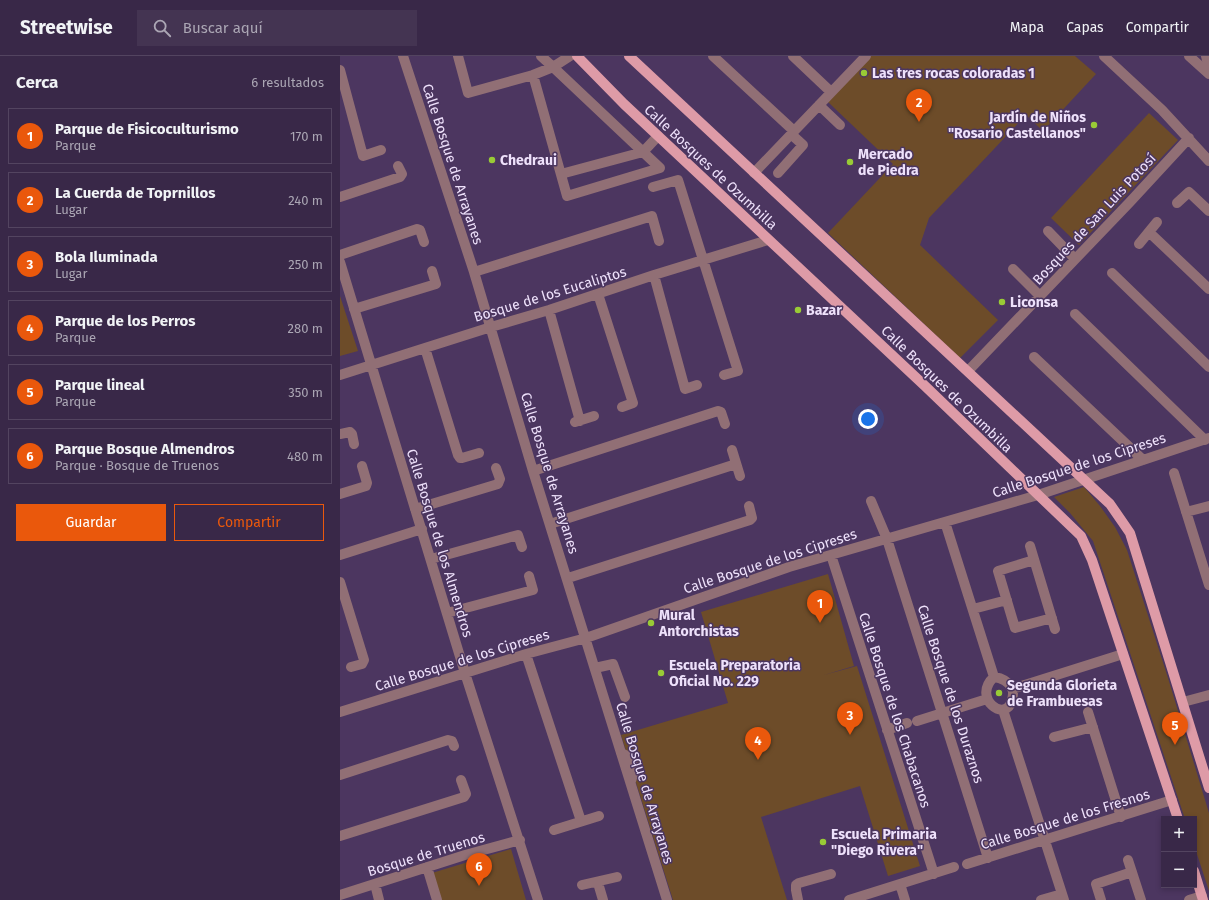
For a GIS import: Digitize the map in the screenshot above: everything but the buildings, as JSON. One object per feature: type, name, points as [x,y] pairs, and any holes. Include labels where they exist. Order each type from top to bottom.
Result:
[{"type":"main road","name":"Calle Bosques de Ozumbilla","points":[[577,56],[624,104],[925,386],[1081,536],[1092,560],[1177,816]]},
{"type":"main road","name":"Calle Bosques de Ozumbilla","points":[[629,56],[1085,479],[1110,504],[1130,533],[1209,788]]},
{"type":"main road","points":[[1197,881],[1202,898]]},
{"type":"street","name":"Calle Bosque de Arrayanes","points":[[402,56],[491,326],[533,471],[568,578],[620,753],[667,900]]},
{"type":"street","points":[[458,56],[468,94],[533,75],[553,67],[570,56]]},
{"type":"street","points":[[533,75],[567,196],[660,168],[541,56]]},
{"type":"street","points":[[713,56],[793,133],[803,145],[778,173]]},
{"type":"street","points":[[793,56],[832,92]]},
{"type":"street","points":[[754,173],[866,56]]},
{"type":"street","points":[[1104,56],[1162,110],[1209,161]]},
{"type":"street","points":[[1189,56],[1209,74]]},
{"type":"street","points":[[1206,56],[1209,68]]},
{"type":"street","points":[[340,70],[362,156],[382,150]]},
{"type":"street","points":[[819,105],[840,125]]},
{"type":"street","points":[[561,174],[643,152],[658,136]]},
{"type":"street","name":"Bosques de San Luis Potosí","points":[[968,371],[1189,138]]},
{"type":"street","points":[[340,197],[400,178],[402,174],[398,166]]},
{"type":"street","points":[[653,187],[678,180],[738,371],[724,375]]},
{"type":"street","points":[[1177,203],[1189,192],[1209,211]]},
{"type":"street","points":[[474,272],[652,216],[659,241]]},
{"type":"street","points":[[1139,244],[1157,222]]},
{"type":"street","points":[[340,254],[418,229],[420,230],[424,242]]},
{"type":"street","points":[[1048,231],[1075,259]]},
{"type":"street","points":[[1149,232],[1209,288]]},
{"type":"street","name":"Bosque de los Eucaliptos","points":[[340,375],[491,326],[549,310],[654,275],[768,240]]},
{"type":"street","name":"Calle Bosque de los Almendros","points":[[340,262],[465,673],[520,840],[538,900]]},
{"type":"street","points":[[1013,269],[1040,296]]},
{"type":"street","points":[[354,309],[436,284],[432,271]]},
{"type":"street","points":[[1112,273],[1209,367]]},
{"type":"street","points":[[654,275],[685,389],[697,385]]},
{"type":"street","points":[[598,294],[633,403],[622,407]]},
{"type":"street","points":[[549,310],[578,421],[594,416]]},
{"type":"street","points":[[1075,314],[1207,439]]},
{"type":"street","points":[[425,348],[458,455],[462,458],[479,453]]},
{"type":"street","points":[[1034,356],[1143,460]]},
{"type":"street","points":[[533,471],[718,411],[721,412],[725,424]]},
{"type":"street","points":[[340,434],[350,432],[352,434],[354,444]]},
{"type":"street","name":"Calle Bosque de los Cipreses","points":[[340,712],[526,654],[586,638],[789,567],[1038,495],[1207,439]]},
{"type":"street","points":[[732,450],[740,476]]},
{"type":"street","points":[[550,524],[736,464]]},
{"type":"street","points":[[340,494],[366,486],[367,483],[362,466]]},
{"type":"street","points":[[415,509],[498,484],[500,479],[496,468]]},
{"type":"street","points":[[1174,473],[1186,512],[1206,565],[1209,585]]},
{"type":"street","name":"Calle Bosque de los Duraznos","points":[[871,501],[887,538],[988,858]]},
{"type":"street","points":[[568,578],[750,520],[752,515],[749,506]]},
{"type":"street","points":[[1186,512],[1209,506]]},
{"type":"street","points":[[945,522],[994,677]]},
{"type":"street","points":[[340,555],[422,529]]},
{"type":"street","points":[[431,559],[518,535],[522,547]]},
{"type":"street","points":[[1030,546],[1055,629]]},
{"type":"street","name":"Calle Bosque de los Chabacanos","points":[[831,555],[934,874]]},
{"type":"street","points":[[1034,560],[998,571],[1015,628],[1052,618]]},
{"type":"street","points":[[447,613],[533,590],[529,576]]},
{"type":"street","points":[[340,582],[364,660],[362,664],[351,667]]},
{"type":"street","points":[[973,609],[1007,600]]},
{"type":"street","points":[[526,654],[581,821]]},
{"type":"street","points":[[1012,689],[1123,654]]},
{"type":"street","points":[[595,668],[613,664],[625,697]]},
{"type":"street","points":[[994,677],[1001,678],[1008,682],[1012,689],[1012,702],[1006,709],[1003,710],[994,708],[987,699],[987,687],[994,677]]},
{"type":"street","points":[[1183,702],[1209,695]]},
{"type":"street","points":[[887,730],[987,699]]},
{"type":"street","points":[[1003,710],[1063,897],[1042,900]]},
{"type":"street","points":[[1088,712],[1121,817]]},
{"type":"street","points":[[1054,737],[1093,727]]},
{"type":"street","points":[[340,775],[448,740],[452,741],[454,746]]},
{"type":"street","points":[[340,836],[464,797],[466,794],[461,780]]},
{"type":"street","name":"Calle Bosque de los Fresnos","points":[[967,864],[1172,800]]},
{"type":"street","points":[[554,830],[599,816]]},
{"type":"street","name":"Bosque de Truenos","points":[[340,895],[427,867],[520,840]]},
{"type":"street","points":[[1128,860],[1141,900]]},
{"type":"street","points":[[427,867],[437,900]]},
{"type":"street","points":[[850,900],[954,867]]},
{"type":"street","points":[[1101,900],[1096,884],[1132,872]]},
{"type":"street","points":[[798,900],[796,886],[799,883],[831,874]]},
{"type":"street","points":[[582,885],[617,877]]},
{"type":"street","points":[[598,882],[603,900]]},
{"type":"street","points":[[374,884],[379,900]]},
{"type":"street","points":[[900,884],[905,900]]},
{"type":"street","points":[[1189,900],[1202,898]]},
{"type":"shaded area","points":[[871,56],[1075,56],[1096,74],[1043,131],[1026,115],[929,218],[920,245],[998,320],[960,358],[828,233],[893,164],[828,102]]},
{"type":"shaded area","points":[[1149,113],[1178,140],[1079,245],[1051,218]]},
{"type":"shaded area","points":[[340,296],[358,351],[340,356]]},
{"type":"shaded area","points":[[1084,487],[1115,527],[1127,550],[1209,813],[1209,891],[1197,854],[1197,816],[1184,816],[1093,541],[1070,513],[1054,497]]},
{"type":"shaded area","points":[[828,574],[854,666],[824,675],[857,666],[920,866],[888,876],[860,786],[761,817],[787,900],[673,900],[621,735],[728,703],[701,612]]},
{"type":"shaded area","points":[[511,849],[526,900],[440,900],[432,873]]},
{"type":"place","name":"Las tres rocas coloradas 1","points":[[864,73]]},
{"type":"place","name":"La Cuerda de Toprnillos","points":[[919,122]]},
{"type":"place","name":"Jardín de Niños \"Rosario Castellanos\"","points":[[1094,125]]},
{"type":"place","name":"Chedraui","points":[[492,160]]},
{"type":"place","name":"Mercado de Piedra","points":[[850,162]]},
{"type":"place","name":"Liconsa","points":[[1002,302]]},
{"type":"place","name":"Bazar","points":[[798,310]]},
{"type":"place","name":"Mural Antorchistas","points":[[651,623]]},
{"type":"place","name":"Parque de Fisicoculturismo","points":[[820,623]]},
{"type":"place","name":"Escuela Preparatoria Oficial No. 229","points":[[661,673]]},
{"type":"place","name":"Segunda Glorieta de Frambuesas","points":[[999,693]]},
{"type":"place","name":"Bola Iluminada","points":[[850,735]]},
{"type":"place","name":"Parque lineal","points":[[1175,745]]},
{"type":"place","name":"Parque de los Perros","points":[[758,760]]},
{"type":"place","name":"Escuela Primaria \"Diego Rivera\"","points":[[823,842]]},
{"type":"place","name":"Parque Bosque Almendros","points":[[479,886]]}]
